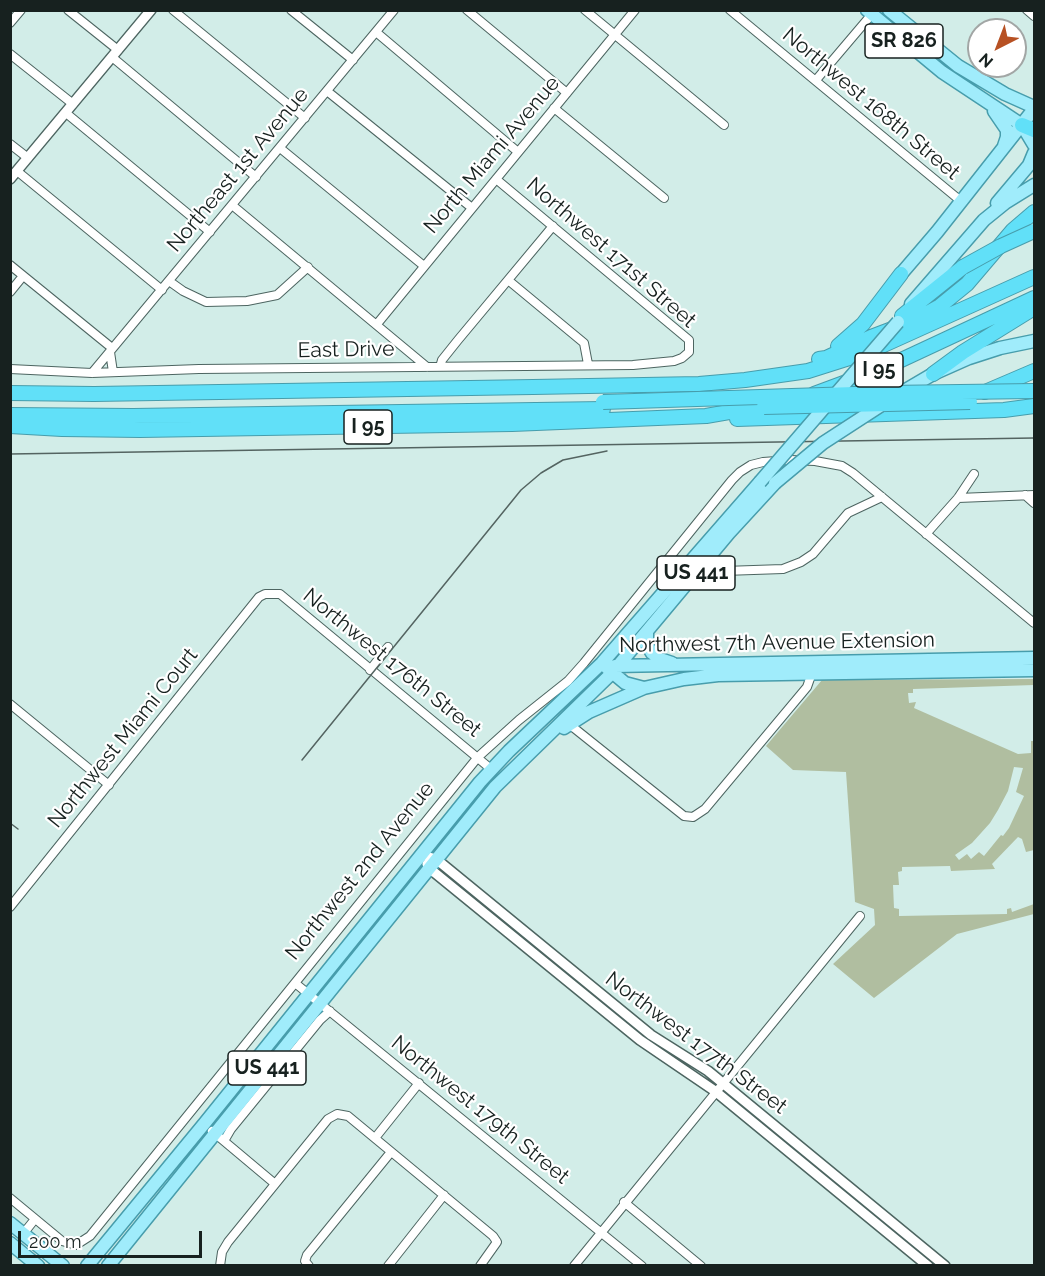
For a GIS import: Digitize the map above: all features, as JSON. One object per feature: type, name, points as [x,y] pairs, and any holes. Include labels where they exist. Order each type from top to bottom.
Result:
[{"type":"highway","points":[[776,376],[826,358],[913,321],[945,303],[967,284],[1013,230],[1035,212]]},
{"type":"highway","points":[[900,319],[963,267],[1035,231]]},
{"type":"highway","points":[[819,359],[859,328],[901,274]]},
{"type":"highway","name":"I 95","points":[[10,393],[230,393],[699,384],[776,376],[808,371],[868,352],[1035,277]]},
{"type":"highway","name":"I 95","points":[[10,426],[140,430],[524,424],[715,415],[778,404],[859,378],[1035,298]]},
{"type":"highway","points":[[933,374],[963,352],[1035,308]]},
{"type":"highway","points":[[911,413],[977,395],[1035,371]]},
{"type":"highway","points":[[10,415],[133,416],[603,405],[886,393],[1035,391]]},
{"type":"highway","points":[[10,407],[86,409],[603,405],[759,407],[1035,400]]},
{"type":"highway","points":[[715,415],[731,419],[1004,410],[1035,406]]},
{"type":"main road","name":"SR 826","points":[[889,10],[958,66],[1005,94],[1035,108]]},
{"type":"main road","name":"SR 826","points":[[869,12],[954,80],[987,103],[1030,125]]},
{"type":"main road","points":[[954,80],[1014,104],[1035,108],[1030,125],[1035,145]]},
{"type":"main road","points":[[987,103],[1007,130],[1008,137],[1004,147]]},
{"type":"main road","points":[[901,274],[962,202],[1004,147],[1030,125]]},
{"type":"main road","points":[[984,220],[1024,171],[1035,153]]},
{"type":"main road","name":"US 441","points":[[602,663],[984,220],[1015,196],[1035,185]]},
{"type":"main road","name":"US 441","points":[[108,1266],[214,1133],[325,1007],[433,864],[499,783],[616,670],[729,533],[775,483],[814,449],[933,374],[984,352],[1035,341]]},
{"type":"main road","points":[[647,633],[647,645],[652,653],[660,659],[676,664]]},
{"type":"main road","name":"Northwest 7th Avenue Extension","points":[[602,663],[616,670],[625,683],[644,688],[684,679],[718,675],[813,668],[1035,658]]},
{"type":"main road","name":"Northwest 2nd Avenue","points":[[87,1266],[492,769],[602,663]]},
{"type":"main road","name":"Northwest 7th Avenue Extension","points":[[616,670],[676,664],[1034,670]]},
{"type":"main road","points":[[538,744],[598,707],[644,688]]},
{"type":"main road","points":[[10,1223],[63,1266]]},
{"type":"main road","points":[[10,1243],[38,1266]]},
{"type":"street","points":[[10,23],[21,10]]},
{"type":"street","points":[[68,10],[256,177]]},
{"type":"street","points":[[151,10],[14,175],[162,290]]},
{"type":"street","points":[[173,10],[304,118]]},
{"type":"street","points":[[291,10],[353,60]]},
{"type":"street","name":"Northeast 1st Avenue","points":[[92,373],[394,10]]},
{"type":"street","points":[[466,10],[567,93]]},
{"type":"street","points":[[585,10],[723,125]]},
{"type":"street","name":"North Miami Avenue","points":[[377,324],[635,10]]},
{"type":"street","name":"Northwest 168th Street","points":[[730,10],[962,202]]},
{"type":"street","points":[[1027,10],[1035,16]]},
{"type":"street","points":[[816,81],[869,12]]},
{"type":"street","points":[[376,32],[519,152]]},
{"type":"street","points":[[10,54],[73,104]]},
{"type":"street","points":[[327,92],[472,208]]},
{"type":"street","points":[[554,108],[664,198]]},
{"type":"street","points":[[66,113],[210,232]]},
{"type":"street","points":[[10,144],[28,158]]},
{"type":"street","points":[[280,148],[424,266]]},
{"type":"street","name":"Northwest 171st Street","points":[[496,178],[689,340],[689,352],[682,358]]},
{"type":"street","points":[[232,205],[427,367]]},
{"type":"street","points":[[440,367],[442,360],[458,340],[553,226]]},
{"type":"street","points":[[10,265],[111,350],[113,372]]},
{"type":"street","points":[[169,281],[206,302],[247,301],[277,295],[308,267]]},
{"type":"street","points":[[10,292],[24,276]]},
{"type":"street","points":[[508,280],[584,343],[588,364]]},
{"type":"street","name":"East Drive","points":[[10,369],[92,373],[633,365],[674,361],[682,358]]},
{"type":"street","name":"Northwest 2nd Avenue","points":[[10,1198],[70,1245],[80,1243],[90,1236],[478,757],[519,720],[568,681],[740,472],[751,465],[763,462],[790,460],[824,462],[842,466],[853,472],[882,497]]},
{"type":"street","points":[[926,534],[958,498],[974,474]]},
{"type":"street","points":[[1025,495],[1035,503]]},
{"type":"street","points":[[958,498],[1035,495]]},
{"type":"street","points":[[724,571],[783,569],[801,562],[813,554],[848,513],[882,497],[1035,623]]},
{"type":"street","name":"Northwest 176th Street","points":[[265,594],[280,594],[492,769]]},
{"type":"street","name":"Northwest Miami Court","points":[[10,907],[260,597],[265,594]]},
{"type":"street","points":[[370,670],[388,647]]},
{"type":"street","points":[[569,724],[684,816],[693,817],[705,809],[807,687],[813,668]]},
{"type":"street","points":[[10,704],[110,785]]},
{"type":"street","name":"Northwest 177th Street","points":[[407,844],[640,1040],[715,1091],[928,1266]]},
{"type":"street","name":"Northwest 177th Street","points":[[433,864],[651,1035],[700,1065],[945,1266]]},
{"type":"street","points":[[574,1266],[860,916]]},
{"type":"street","name":"Northwest 179th Street","points":[[294,983],[642,1266]]},
{"type":"street","points":[[225,1142],[231,1129],[320,1020],[325,1007]]},
{"type":"street","points":[[375,1138],[418,1083]]},
{"type":"street","points":[[220,1266],[222,1252],[228,1242],[328,1119],[337,1114],[348,1116],[493,1236],[497,1242],[480,1266]]},
{"type":"street","points":[[204,1124],[274,1183]]},
{"type":"street","points":[[307,1263],[307,1255],[391,1152]]},
{"type":"street","points":[[153,1186],[164,1196]]},
{"type":"street","points":[[388,1266],[444,1195]]},
{"type":"street","points":[[624,1202],[701,1266]]},
{"type":"street","points":[[23,1233],[35,1219]]},
{"type":"street","points":[[913,1253],[921,1246]]},
{"type":"green space","points":[[1034,679],[1034,685],[913,689],[913,693],[908,693],[909,703],[916,702],[914,708],[1018,754],[1031,753],[1031,741],[1034,741],[1034,850],[1026,852],[1022,839],[1018,837],[992,864],[995,869],[951,871],[950,866],[902,867],[902,871],[898,872],[899,885],[893,885],[894,908],[899,909],[899,916],[1007,914],[1007,909],[1011,908],[1012,912],[1034,904],[1034,914],[957,934],[874,998],[833,964],[875,925],[874,909],[855,902],[846,772],[793,770],[766,746],[822,680]],"holes":[[[1014,767],[1023,768],[1016,792],[1024,796],[1009,828],[984,856],[979,852],[971,859],[967,854],[959,860],[955,855],[972,843],[998,810],[1008,791]]]},
{"type":"railway","points":[[10,454],[1034,438]]},
{"type":"railway","points":[[302,760],[521,490],[541,473],[563,460],[607,451]]},
{"type":"railway","points":[[10,823],[18,829]]}]
